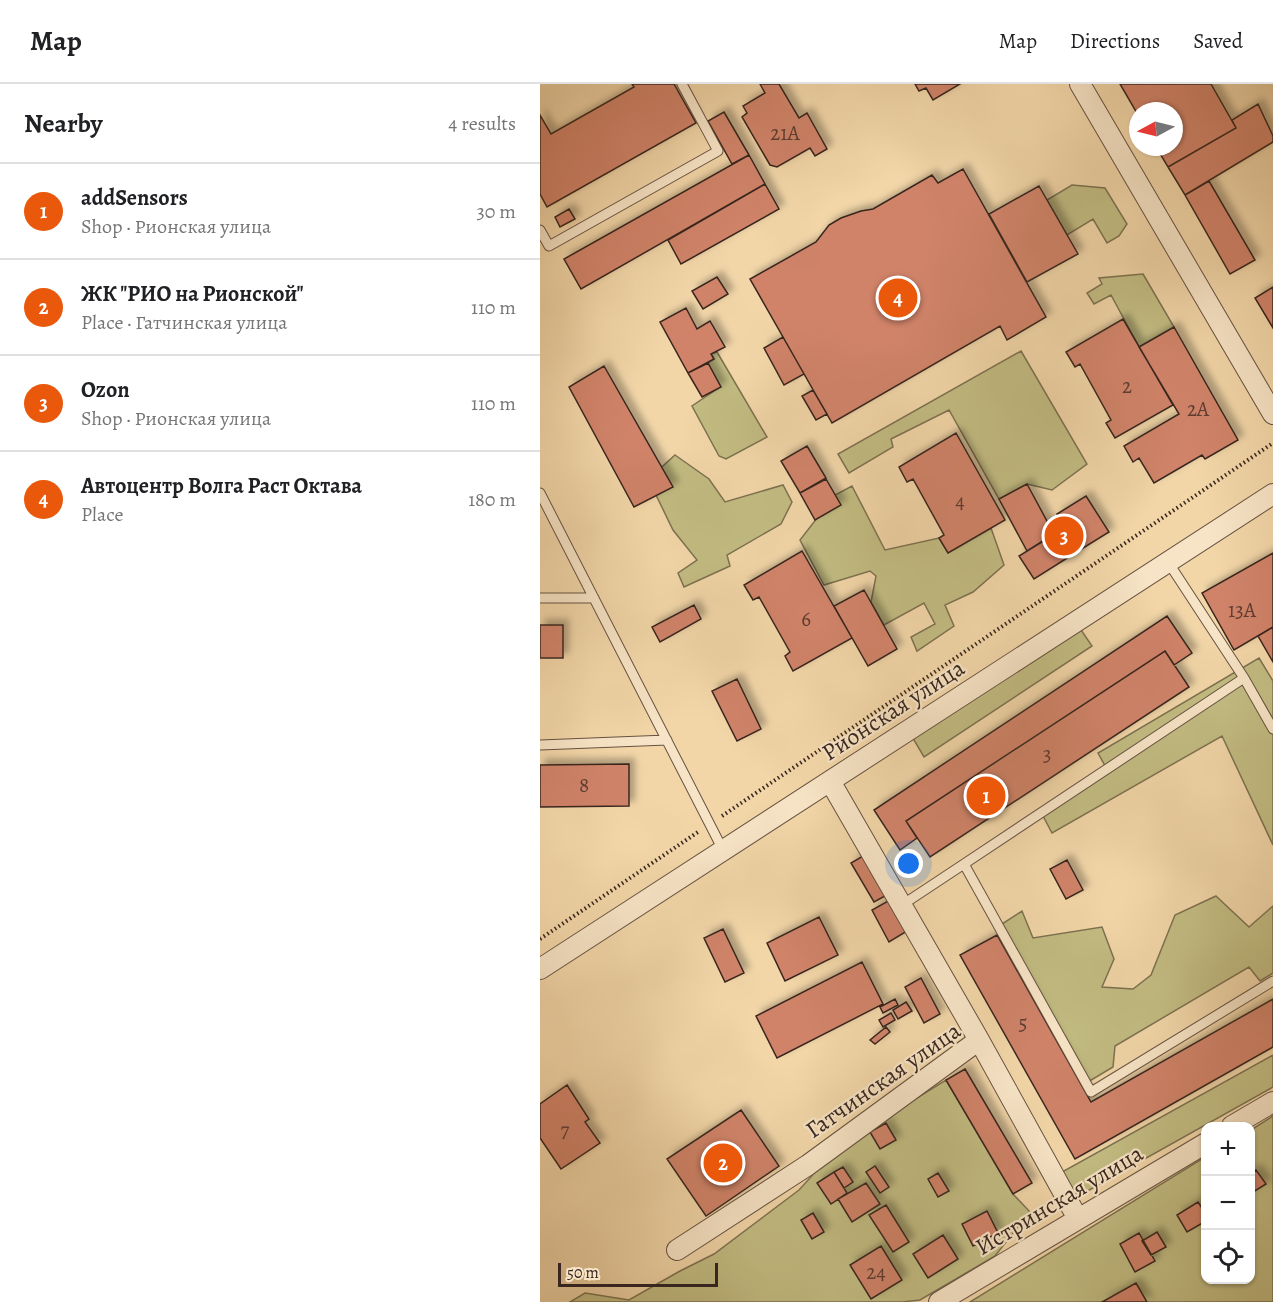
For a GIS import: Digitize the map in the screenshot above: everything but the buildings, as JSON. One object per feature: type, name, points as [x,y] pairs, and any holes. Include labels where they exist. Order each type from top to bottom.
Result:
[{"type":"street","points":[[1080,84],[1273,414]]},
{"type":"street","name":"Рионская улица","points":[[540,969],[1273,494]]},
{"type":"street","points":[[830,781],[979,1040]]},
{"type":"street","name":"Гатчинская улица","points":[[677,1250],[808,1165],[979,1040],[1078,1219]]},
{"type":"street","points":[[1239,1122],[1273,1102]]},
{"type":"street","name":"Истринская улица","points":[[939,1302],[1201,1146]]},
{"type":"lane","points":[[540,230],[549,246],[718,151],[682,84]]},
{"type":"lane","points":[[540,493],[723,850]]},
{"type":"lane","points":[[1168,562],[1244,678],[1273,729]]},
{"type":"lane","points":[[540,598],[594,598]]},
{"type":"lane","points":[[902,905],[1244,678]]},
{"type":"lane","points":[[540,745],[667,740]]},
{"type":"lane","points":[[964,864],[1091,1092],[1273,981]]},
{"type":"path","points":[[540,939],[1273,443]]},
{"type":"shaded area","points":[[1072,185],[1105,188],[1127,224],[1119,236],[1107,243],[1093,219],[1067,235],[1047,200]]},
{"type":"shaded area","points":[[1143,274],[1174,327],[1139,347],[1111,295],[1094,304],[1087,293],[1102,284],[1099,278]]},
{"type":"shaded area","points":[[1021,351],[1087,464],[1052,490],[1027,484],[999,499],[949,410],[891,439],[893,447],[849,473],[838,454]]},
{"type":"shaded area","points":[[717,352],[767,437],[726,459],[719,456],[692,406],[720,387],[708,363],[714,359],[711,354]]},
{"type":"shaded area","points":[[675,455],[709,479],[725,502],[783,485],[792,502],[781,524],[727,555],[730,566],[684,587],[678,573],[697,560],[673,530],[656,495],[653,475]]},
{"type":"shaded area","points":[[852,486],[885,550],[939,538],[948,553],[991,528],[1004,565],[973,592],[945,605],[954,626],[917,651],[911,637],[935,624],[924,603],[884,625],[871,602],[876,576],[870,571],[824,585],[800,540],[835,495]]},
{"type":"shaded area","points":[[1077,624],[1092,646],[924,757],[911,735]]},
{"type":"shaded area","points":[[1259,658],[1273,681],[1273,845],[1222,736],[1052,833],[1042,814],[1109,773],[1098,753]]},
{"type":"shaded area","points":[[1216,896],[1249,927],[1273,906],[1273,973],[1260,981],[1249,967],[1115,1046],[1113,1067],[1088,1082],[1002,924],[1022,911],[1033,938],[1102,927],[1114,959],[1102,987],[1133,989],[1151,975],[1175,915]]},
{"type":"shaded area","points":[[1273,1055],[1273,1087],[1211,1122],[1201,1122],[1201,1127],[1075,1198],[1062,1172]]},
{"type":"shaded area","points":[[946,1080],[1013,1194],[1030,1212],[995,1256],[920,1300],[902,1302],[570,1302],[585,1293],[629,1300],[714,1254],[799,1190],[839,1146]]},
{"type":"shaded area","points":[[1273,1116],[1273,1302],[970,1302],[1201,1159],[1201,1284],[1255,1284],[1255,1127]]},
{"type":"place","name":"Автоцентр Волга Раст Октава","points":[[898,298]]},
{"type":"place","name":"Ozon","points":[[1064,536]]},
{"type":"place","name":"addSensors","points":[[986,796]]},
{"type":"place","name":"ЖК \"РИО на Рионской\"","points":[[723,1163]]}]
